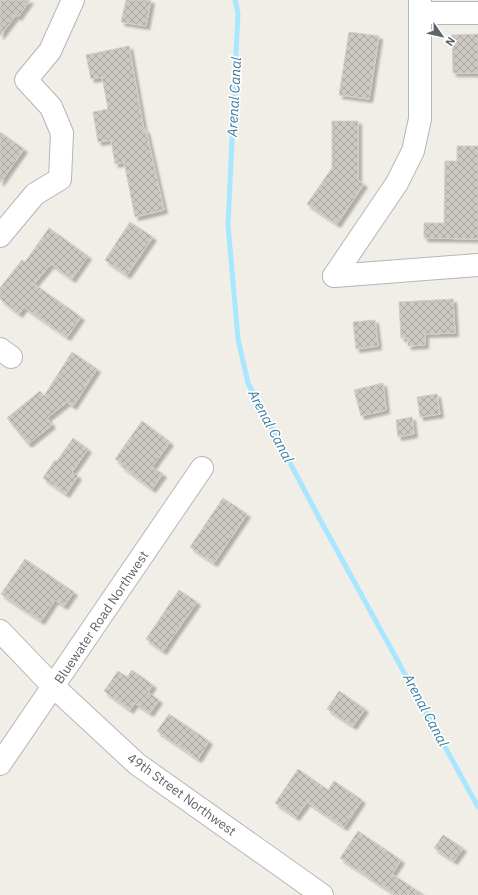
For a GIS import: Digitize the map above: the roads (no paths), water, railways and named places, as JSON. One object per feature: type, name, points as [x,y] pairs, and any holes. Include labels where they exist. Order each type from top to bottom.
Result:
[{"type":"street","points":[[0,236],[35,194],[60,179],[62,133],[51,107],[26,80],[50,51],[73,0]]},
{"type":"street","points":[[478,13],[420,6],[420,119],[413,151],[397,183],[334,276],[478,265]]},
{"type":"street","name":"Bluewater Road Northwest","points":[[0,764],[202,468]]},
{"type":"street","name":"49th Street Northwest","points":[[0,631],[54,687],[137,764],[322,895]]},
{"type":"waterway","name":"Arenal Canal","points":[[235,0],[238,13],[228,225],[238,339],[248,383],[317,514],[478,807]]}]
